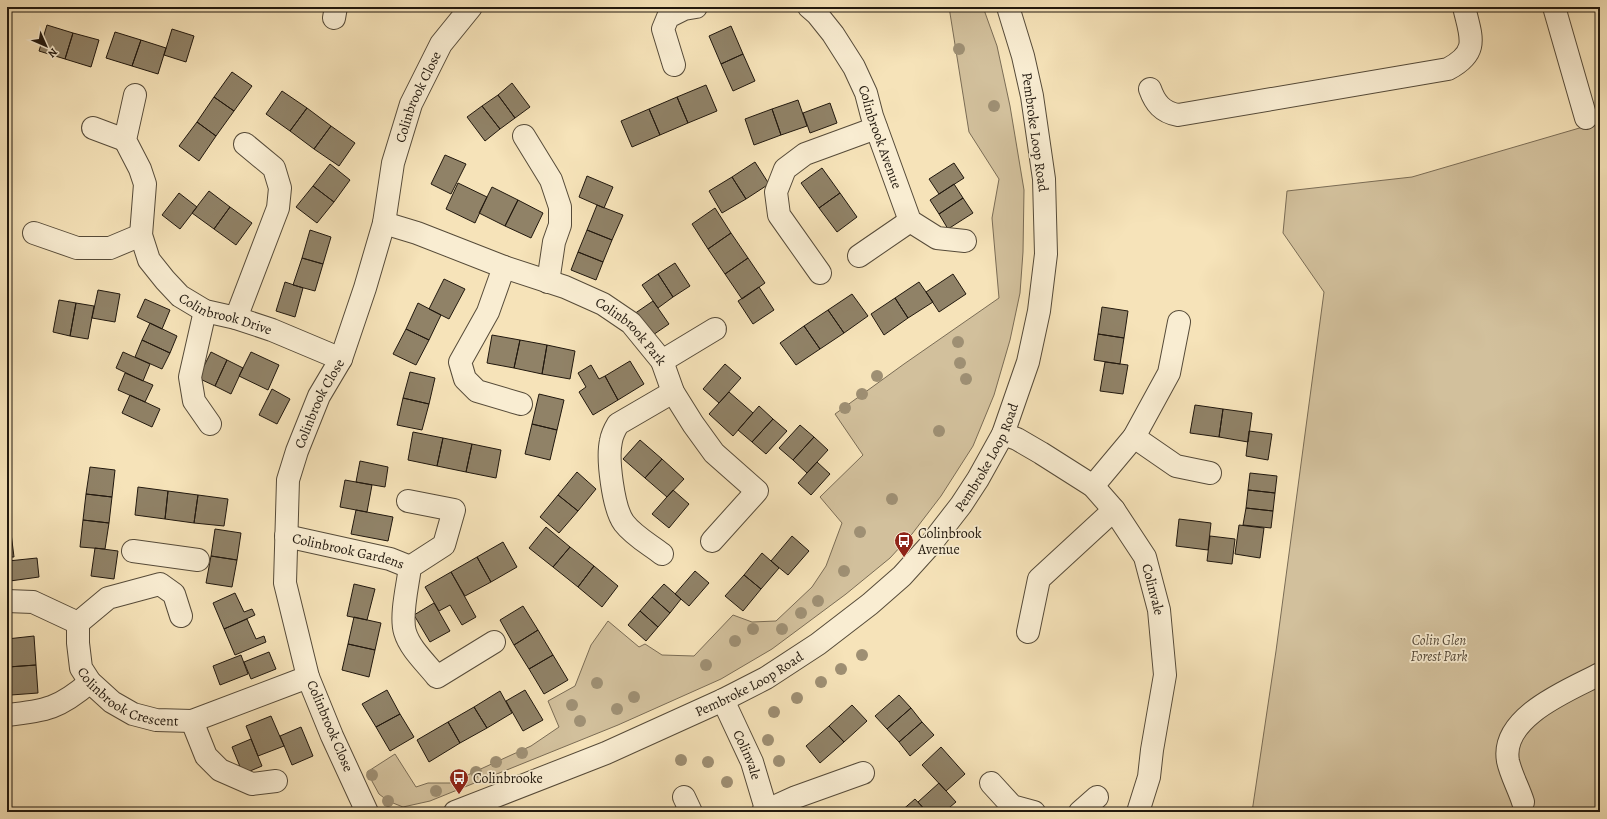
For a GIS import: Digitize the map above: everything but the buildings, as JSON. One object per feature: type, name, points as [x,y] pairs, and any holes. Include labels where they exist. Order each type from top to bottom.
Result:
[{"type":"street","name":"Colinbrook Close","points":[[367,812],[332,736],[308,677],[285,583],[288,480],[297,451],[319,396],[341,360],[365,288],[384,223],[393,163],[411,104],[441,44],[471,7]]},
{"type":"street","points":[[674,65],[663,29],[668,17],[684,9],[696,7]]},
{"type":"street","name":"Pembroke Loop Road","points":[[455,812],[606,754],[723,700],[766,678],[818,644],[870,604],[902,576],[930,545],[961,505],[978,479],[1003,434],[1028,362],[1039,311],[1046,254],[1044,179],[1032,96],[1023,56],[1008,7]]},
{"type":"street","points":[[1150,89],[1153,99],[1160,107],[1168,113],[1178,115],[1448,69],[1465,58],[1471,45],[1471,35],[1464,7]]},
{"type":"street","points":[[1554,7],[1586,118]]},
{"type":"street","name":"Colinbrook Avenue","points":[[819,9],[854,67],[866,93],[876,128],[910,222]]},
{"type":"street","points":[[93,128],[125,140],[135,95]]},
{"type":"street","points":[[820,272],[779,216],[776,192],[785,169],[805,154],[876,128]]},
{"type":"street","points":[[524,136],[551,180],[560,207],[560,225],[554,242],[548,282]]},
{"type":"street","name":"Colinbrook Drive","points":[[125,140],[140,168],[144,184],[141,235],[149,260],[180,296],[205,311],[236,318],[272,330],[341,360]]},
{"type":"street","points":[[236,318],[278,208],[280,188],[274,168],[245,144]]},
{"type":"street","points":[[860,256],[910,222],[937,238],[965,241]]},
{"type":"street","name":"Colinbrook Park","points":[[384,223],[417,233],[603,304],[631,323],[662,361],[673,392],[693,424],[714,453],[757,491],[712,541]]},
{"type":"street","points":[[34,234],[77,248],[110,248],[141,235]]},
{"type":"street","points":[[504,267],[488,312],[460,362],[465,379],[477,391],[521,404]]},
{"type":"street","points":[[205,311],[190,377],[194,401],[210,424]]},
{"type":"street","points":[[1093,486],[1134,437],[1170,374],[1179,322]]},
{"type":"street","points":[[662,361],[715,329]]},
{"type":"street","points":[[662,554],[634,534],[623,522],[616,508],[610,462],[610,442],[613,431],[618,424],[673,392]]},
{"type":"street","name":"Colinvale","points":[[1003,434],[1017,439],[1093,486],[1114,510],[1145,557],[1159,610],[1165,675],[1152,750],[1149,777],[1138,812]]},
{"type":"street","points":[[1134,437],[1176,466],[1210,473]]},
{"type":"street","points":[[408,501],[454,510],[444,546],[410,567],[404,609],[405,631],[413,647],[437,677],[494,642]]},
{"type":"street","points":[[1028,632],[1039,579],[1114,510]]},
{"type":"street","name":"Colinbrook Gardens","points":[[286,536],[390,559],[410,567]]},
{"type":"street","points":[[133,551],[198,560]]},
{"type":"street","points":[[160,584],[167,556]]},
{"type":"street","points":[[160,584],[174,594],[181,616]]},
{"type":"street","points":[[7,601],[33,602],[78,623],[108,598],[160,584]]},
{"type":"street","name":"Colinbrook Crescent","points":[[78,623],[78,642],[81,668],[90,682],[112,702],[133,714],[156,720],[192,721],[308,677]]},
{"type":"street","points":[[1524,802],[1508,761],[1508,743],[1519,725],[1537,708],[1600,674]]},
{"type":"street","points":[[7,714],[34,712],[56,706],[73,698],[90,682]]},
{"type":"street","name":"Colinvale","points":[[723,700],[752,762],[765,811]]},
{"type":"street","points":[[192,721],[206,756],[220,770],[252,784],[276,781]]},
{"type":"street","points":[[765,811],[796,797],[863,773]]},
{"type":"street","points":[[991,782],[1012,806],[1034,812]]},
{"type":"street","points":[[1080,812],[1097,797]]},
{"type":"green space","points":[[949,7],[983,7],[997,46],[1010,106],[1024,190],[1023,252],[1020,293],[1010,340],[994,395],[973,446],[941,496],[912,534],[890,558],[846,594],[772,649],[721,679],[618,725],[430,801],[403,807],[388,801],[379,794],[367,772],[395,754],[416,787],[428,783],[450,783],[531,746],[559,727],[548,701],[575,686],[591,645],[608,621],[639,647],[645,644],[662,655],[694,656],[733,615],[752,622],[776,621],[812,587],[826,566],[842,523],[820,497],[863,455],[835,414],[999,298],[992,218],[999,179],[969,132]]},
{"type":"green space","name":"Colin Glen Forest Park","points":[[1600,122],[1600,812],[1252,812],[1276,651],[1324,292],[1283,233],[1287,191],[1412,177]]},
{"type":"place","name":"Colinbrook Avenue","points":[[904,558]]},
{"type":"place","name":"Colinbrooke","points":[[459,795]]}]
